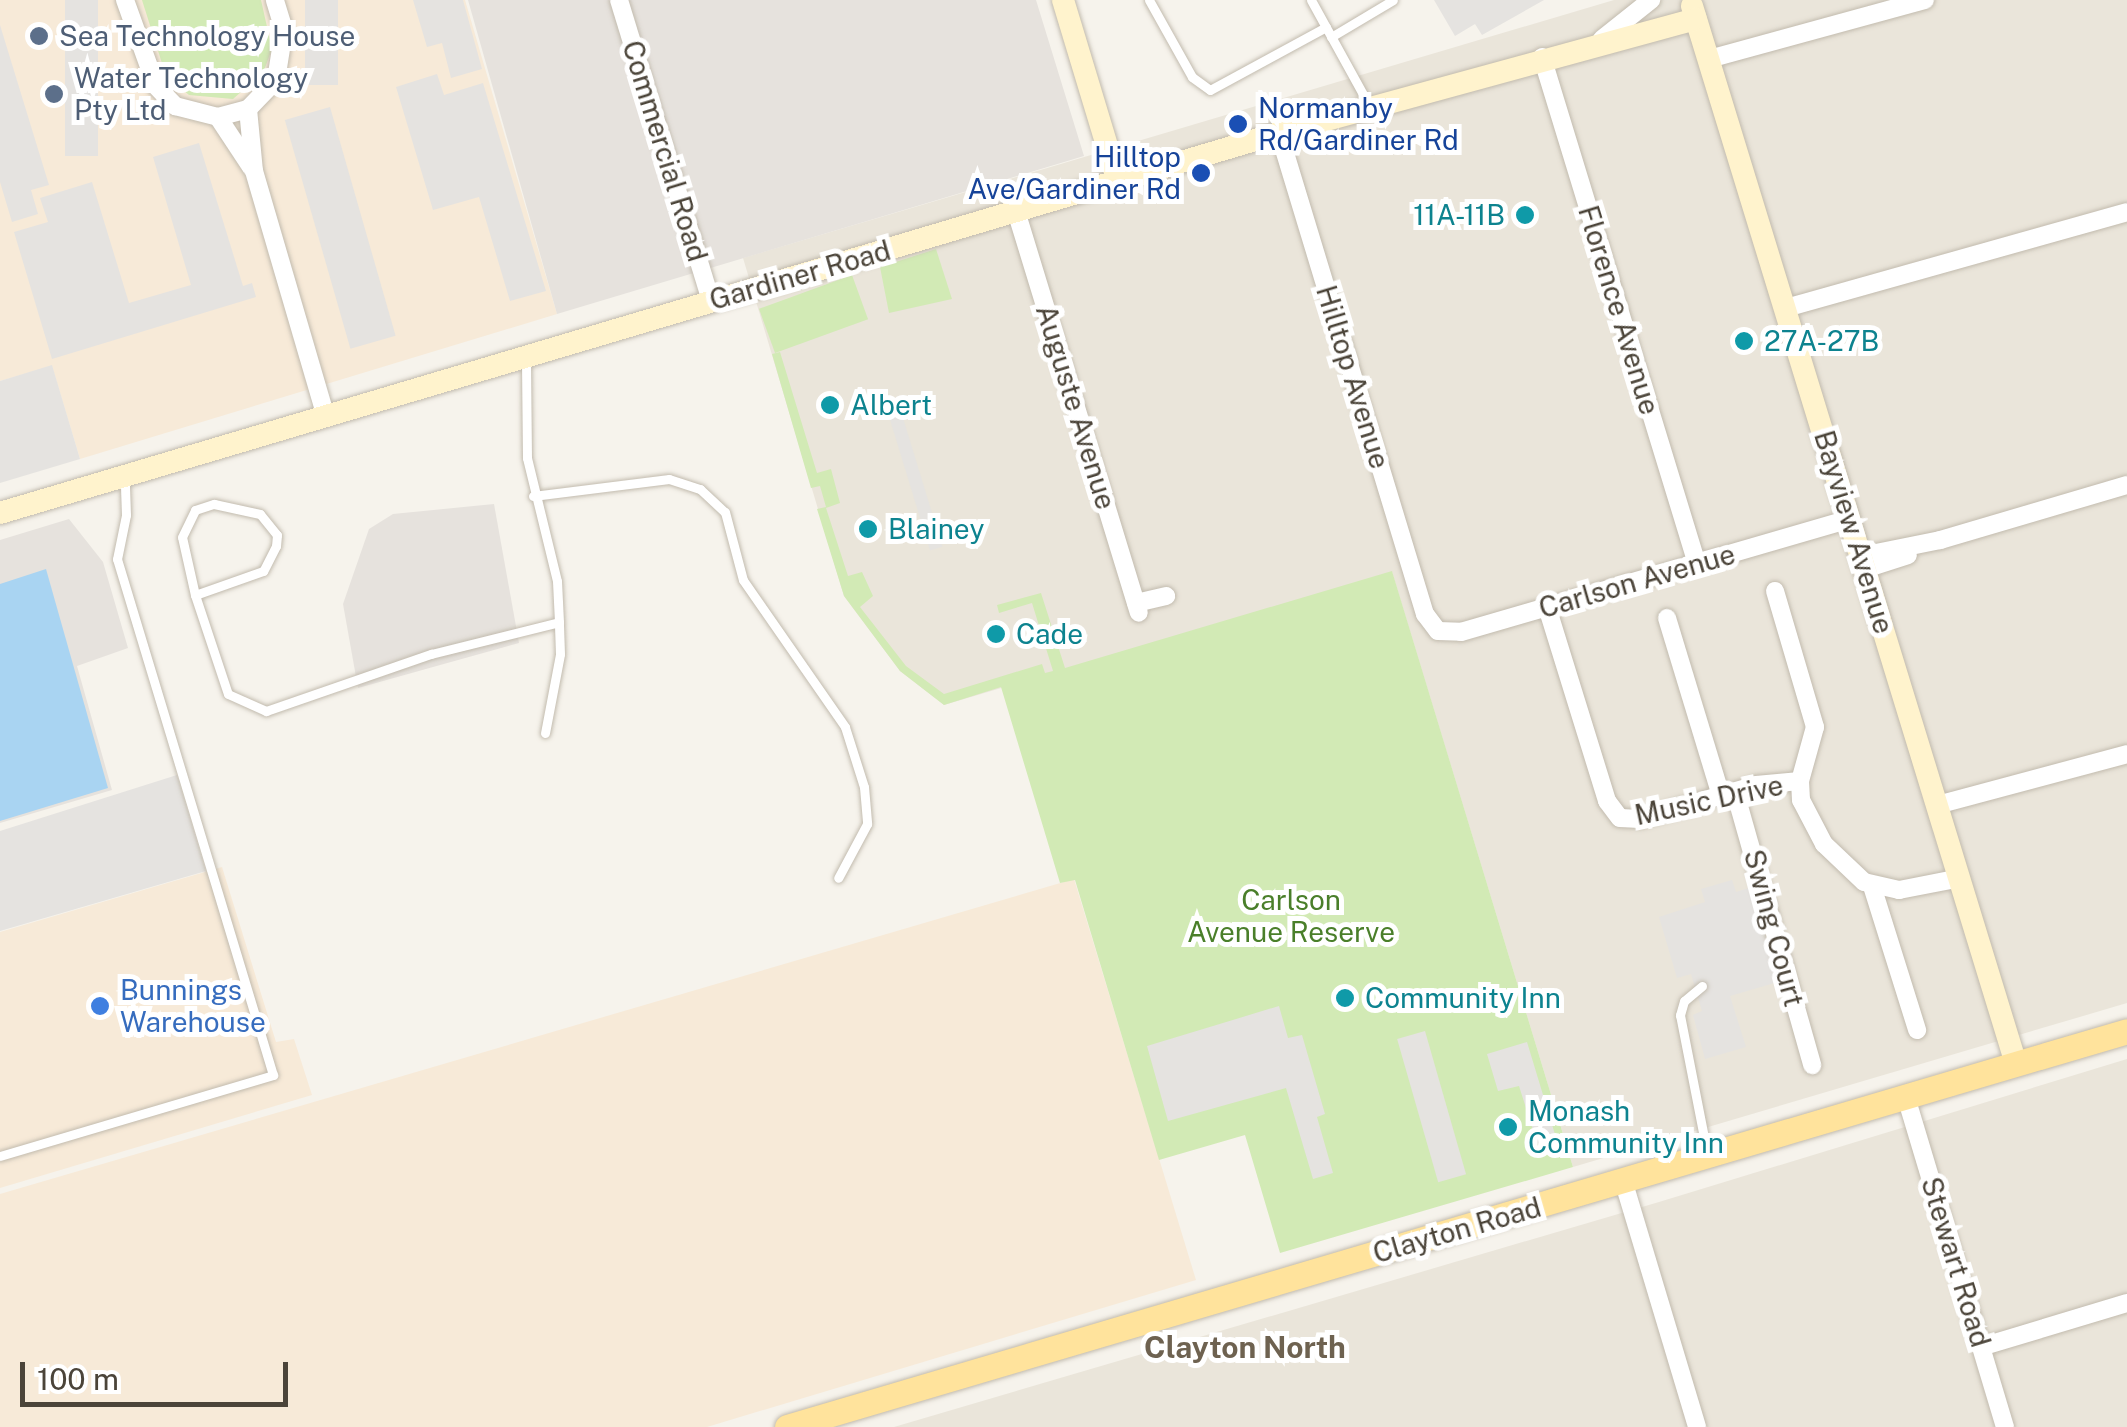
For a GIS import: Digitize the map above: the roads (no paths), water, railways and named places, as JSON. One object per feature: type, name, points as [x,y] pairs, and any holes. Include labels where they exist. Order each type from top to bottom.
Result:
[{"type":"main road","name":"Clayton Road","points":[[786,1427],[2127,1031]]},
{"type":"street","points":[[126,0],[156,86],[174,106],[218,117],[248,108],[276,80],[283,58],[275,0]]},
{"type":"street","name":"Commercial Road","points":[[618,0],[711,302]]},
{"type":"street","points":[[1063,0],[1118,182]]},
{"type":"street","name":"Gardiner Road","points":[[1602,40],[1651,0]]},
{"type":"street","points":[[1711,64],[1925,0]]},
{"type":"street","name":"Gardiner Road","points":[[0,514],[1602,40],[1693,8]]},
{"type":"street","name":"Bayview Avenue","points":[[1693,8],[2016,1064]]},
{"type":"street","name":"Florence Avenue","points":[[1542,57],[1696,564]]},
{"type":"street","points":[[248,108],[254,171],[326,417]]},
{"type":"street","points":[[218,117],[254,171]]},
{"type":"street","name":"Hilltop Avenue","points":[[1278,134],[1428,620]]},
{"type":"street","name":"Auguste Avenue","points":[[1016,211],[1137,608],[1166,596]]},
{"type":"street","points":[[1787,314],[2127,212]]},
{"type":"street","points":[[1863,562],[2127,484]]},
{"type":"street","name":"Carlson Avenue","points":[[1428,620],[1451,634],[1850,519]]},
{"type":"street","points":[[1775,591],[1815,727],[1800,781]]},
{"type":"street","name":"Music Drive","points":[[1547,607],[1614,813],[1640,820],[1728,794],[1800,781],[1800,800],[1824,844],[1872,886]]},
{"type":"street","name":"Swing Court","points":[[1666,618],[1728,794],[1812,1065]]},
{"type":"street","points":[[1939,810],[2127,754]]},
{"type":"street","points":[[1916,1030],[1872,886],[1916,889],[1960,878]]},
{"type":"street","name":"Stewart Road","points":[[1906,1097],[2005,1427]]},
{"type":"street","points":[[1624,1180],[1697,1427]]},
{"type":"street","points":[[1981,1347],[2127,1303]]},
{"type":"lane","points":[[1149,0],[1192,77],[1210,90],[1393,0]]},
{"type":"lane","points":[[1311,0],[1370,107]]},
{"type":"lane","points":[[526,357],[533,496],[557,581],[560,622],[545,733]]},
{"type":"lane","points":[[0,1156],[273,1076],[117,559],[126,516],[124,476]]},
{"type":"lane","points":[[533,496],[668,480],[700,489],[725,512],[743,580],[845,727],[864,787],[867,824],[838,878]]},
{"type":"lane","points":[[195,595],[263,571],[276,546],[271,523],[236,505],[195,510],[182,537],[195,595],[228,694],[266,711],[432,654],[560,622]]},
{"type":"lane","points":[[1702,986],[1684,1001],[1680,1016],[1707,1155]]},
{"type":"water","points":[[46,569],[108,788],[0,821],[0,584]]},
{"type":"place","name":"Sea Technology House","points":[[39,36]]},
{"type":"place","name":"Water Technology Pty Ltd","points":[[54,94]]},
{"type":"place","name":"Normanby Rd/Gardiner Rd","points":[[1238,124]]},
{"type":"place","name":"Hilltop Ave/Gardiner Rd","points":[[1201,173]]},
{"type":"place","name":"11A-11B","points":[[1525,215]]},
{"type":"place","name":"27A-27B","points":[[1744,341]]},
{"type":"place","name":"Albert","points":[[830,405]]},
{"type":"place","name":"Blainey","points":[[868,529]]},
{"type":"place","name":"Cade","points":[[996,634]]},
{"type":"place","name":"Community Inn","points":[[1345,998]]},
{"type":"place","name":"Bunnings Warehouse","points":[[100,1006]]},
{"type":"place","name":"Monash Community Inn","points":[[1508,1127]]},
{"type":"district","name":"Clayton North","points":[[1245,1347]]},
{"type":"park label","name":"Carlson Avenue Reserve","points":[[1291,916]]}]
